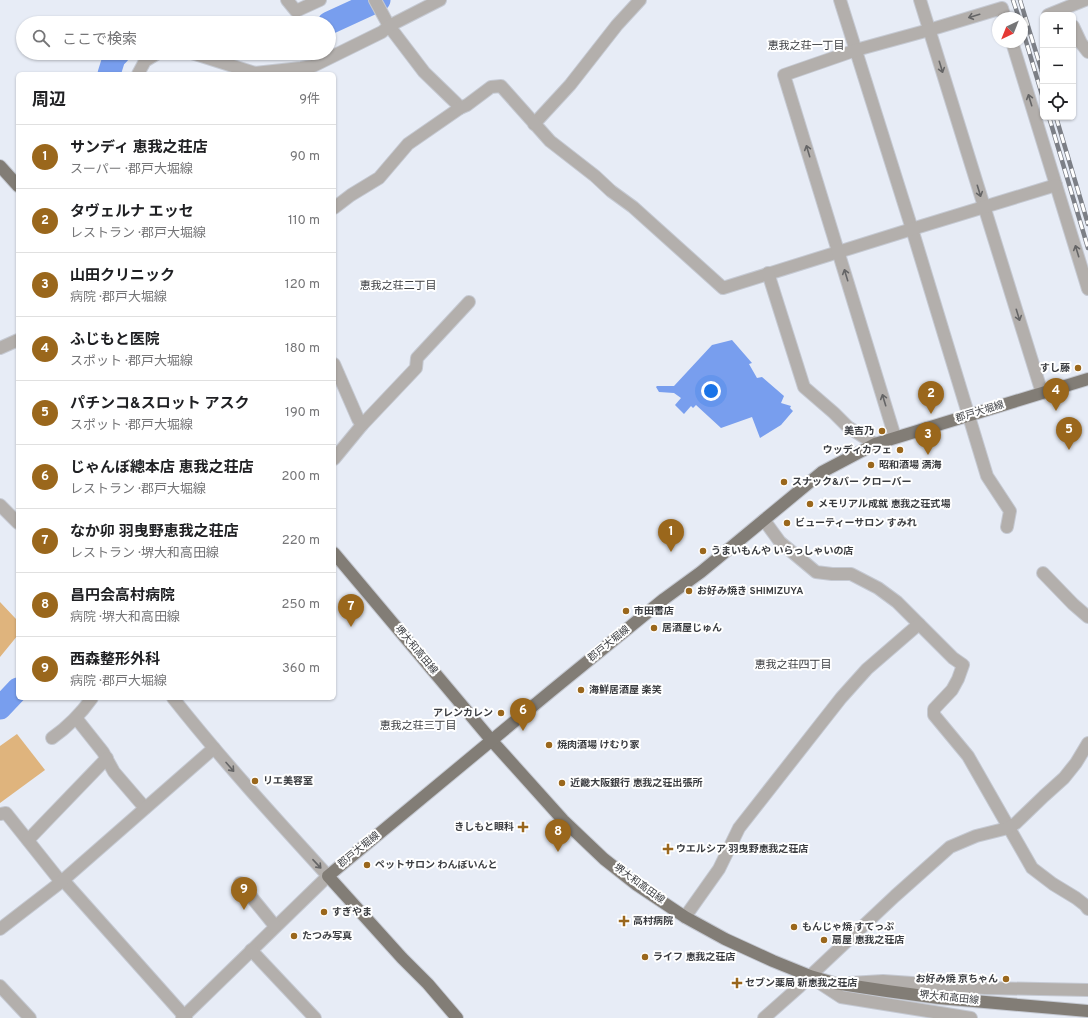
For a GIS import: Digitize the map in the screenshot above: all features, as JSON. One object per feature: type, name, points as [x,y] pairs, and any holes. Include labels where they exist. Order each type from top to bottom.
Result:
[{"type":"main road","points":[[0,166],[16,184]]},
{"type":"main road","name":"郡戸大堀線","points":[[457,1018],[428,984],[402,958],[328,876],[556,687],[664,599],[701,572],[822,472],[875,444],[895,437],[1088,380]]},
{"type":"main road","name":"堺大和高田線","points":[[336,555],[492,741],[563,820],[604,859],[637,885],[685,917],[725,939],[772,961],[810,976],[834,983],[887,992],[939,998],[1088,1011]]},
{"type":"street","points":[[287,0],[296,11],[320,0]]},
{"type":"street","points":[[376,0],[389,26],[424,72],[460,108]]},
{"type":"street","points":[[336,55],[382,32],[389,26],[440,0]]},
{"type":"street","points":[[534,124],[570,85],[617,25],[640,0]]},
{"type":"street","points":[[840,0],[988,476],[1010,511],[1007,527]]},
{"type":"street","points":[[920,0],[1042,393]]},
{"type":"street","points":[[1066,12],[1085,0]]},
{"type":"street","points":[[895,437],[784,75],[856,50],[1002,8],[1003,12]]},
{"type":"street","points":[[1076,32],[1081,43],[1088,52]]},
{"type":"street","points":[[1014,48],[1088,289]]},
{"type":"street","points":[[139,72],[147,60]]},
{"type":"street","points":[[214,60],[252,72]]},
{"type":"street","points":[[263,72],[313,66],[325,60]]},
{"type":"street","points":[[336,206],[351,195],[379,178],[408,144],[460,108],[467,105],[491,87],[501,86],[550,141],[633,207],[722,288],[1056,186]]},
{"type":"street","points":[[768,273],[804,387],[848,427],[875,444]]},
{"type":"street","points":[[336,457],[362,425],[416,368],[417,358],[469,302]]},
{"type":"street","points":[[0,348],[16,341]]},
{"type":"street","points":[[336,369],[362,425]]},
{"type":"street","points":[[0,505],[16,521]]},
{"type":"street","points":[[764,520],[780,542],[816,572],[852,574],[878,588],[896,602],[953,658],[963,665],[952,690],[934,710],[934,715],[968,756],[1032,868],[1053,884],[1076,898],[1088,909]]},
{"type":"street","points":[[1043,573],[1088,617]]},
{"type":"street","points":[[685,917],[719,869],[739,828],[841,698],[867,669],[919,624]]},
{"type":"street","points":[[52,738],[69,726],[90,700]]},
{"type":"street","points":[[0,814],[6,812],[62,881],[184,1017],[275,926],[328,876],[270,813],[175,700]]},
{"type":"street","points":[[76,718],[104,752],[114,772],[145,808]]},
{"type":"street","points":[[764,1018],[950,847],[976,836],[1008,828],[1016,823],[1064,778],[1076,763],[1088,743]]},
{"type":"street","points":[[0,929],[62,881],[214,748]]},
{"type":"street","points":[[28,840],[107,758]]},
{"type":"street","points":[[240,883],[275,926]]},
{"type":"street","points":[[251,950],[315,1018]]},
{"type":"street","points":[[810,976],[841,997],[971,1018]]},
{"type":"street","points":[[834,983],[883,981],[986,988],[1088,990]]},
{"type":"street","points":[[0,986],[30,1018]]},
{"type":"shaded area","points":[[0,602],[16,619],[16,637],[0,657]]},
{"type":"shaded area","points":[[17,734],[45,770],[0,803],[0,746]]},
{"type":"water","points":[[732,340],[752,363],[749,364],[757,378],[762,377],[784,396],[781,403],[791,406],[790,408],[793,411],[781,425],[760,438],[752,417],[721,428],[696,405],[693,408],[691,406],[684,414],[675,405],[681,398],[674,393],[659,392],[656,387],[674,386],[712,345]]},
{"type":"waterway","points":[[336,20],[379,0]]},
{"type":"waterway","points":[[110,72],[113,60]]},
{"type":"waterway","points":[[0,708],[16,691]]},
{"type":"railway","points":[[1013,0],[1017,12]]},
{"type":"railway","points":[[1020,0],[1040,65]]},
{"type":"railway","points":[[1028,48],[1040,88]]},
{"type":"railway","points":[[1050,120],[1088,248]]},
{"type":"railway","points":[[1057,120],[1088,224]]},
{"type":"place","name":"すし藤","points":[[1078,368]]},
{"type":"place","name":"ふじもと医院","points":[[1056,411]]},
{"type":"place","name":"タヴェルナ エッセ","points":[[931,414]]},
{"type":"place","name":"美吉乃","points":[[882,431]]},
{"type":"place","name":"ウッディカフェ","points":[[900,450]]},
{"type":"place","name":"パチンコ&スロット アスク","points":[[1069,450]]},
{"type":"place","name":"山田クリニック","points":[[928,455]]},
{"type":"place","name":"昭和酒場 満海","points":[[871,465]]},
{"type":"place","name":"スナック&バー クローバー","points":[[784,482]]},
{"type":"place","name":"メモリアル成就 恵我之荘式場","points":[[810,504]]},
{"type":"place","name":"ビューティーサロン すみれ","points":[[787,523]]},
{"type":"place","name":"うまいもんや いらっしゃいの店","points":[[703,551]]},
{"type":"place","name":"サンディ 恵我之荘店","points":[[671,552]]},
{"type":"place","name":"お好み焼き SHIMIZUYA","points":[[689,591]]},
{"type":"place","name":"市田書店","points":[[626,611]]},
{"type":"place","name":"なか卯 羽曳野恵我之荘店","points":[[351,627]]},
{"type":"place","name":"居酒屋じゅん","points":[[654,628]]},
{"type":"place","name":"海鮮居酒屋 楽笑","points":[[581,690]]},
{"type":"place","name":"アレンカレン","points":[[501,713]]},
{"type":"place","name":"じゃんぼ總本店 恵我之荘店","points":[[523,731]]},
{"type":"place","name":"焼肉酒場 けむり家","points":[[549,745]]},
{"type":"place","name":"リエ美容室","points":[[255,781]]},
{"type":"place","name":"近畿大阪銀行 恵我之荘出張所","points":[[562,783]]},
{"type":"place","name":"きしもと眼科","points":[[523,827]]},
{"type":"place","name":"ウエルシア 羽曳野恵我之荘店","points":[[668,849]]},
{"type":"place","name":"昌円会高村病院","points":[[558,852]]},
{"type":"place","name":"ペットサロン わんぽいんと","points":[[367,865]]},
{"type":"place","name":"西森整形外科","points":[[244,910]]},
{"type":"place","name":"すぎやま","points":[[324,912]]},
{"type":"place","name":"高村病院","points":[[624,921]]},
{"type":"place","name":"もんじゃ焼 すてっぷ","points":[[794,927]]},
{"type":"place","name":"たつみ写真","points":[[294,936]]},
{"type":"place","name":"扇屋 恵我之荘店","points":[[824,940]]},
{"type":"place","name":"ライフ 恵我之荘店","points":[[645,957]]},
{"type":"place","name":"お好み焼 京ちゃん","points":[[1006,979]]},
{"type":"place","name":"セブン薬局 新恵我之荘店","points":[[737,983]]},
{"type":"district","name":"恵我之荘一丁目","points":[[806,46]]},
{"type":"district","name":"恵我之荘二丁目","points":[[398,286]]},
{"type":"district","name":"恵我之荘四丁目","points":[[793,665]]},
{"type":"district","name":"恵我之荘三丁目","points":[[418,726]]}]
